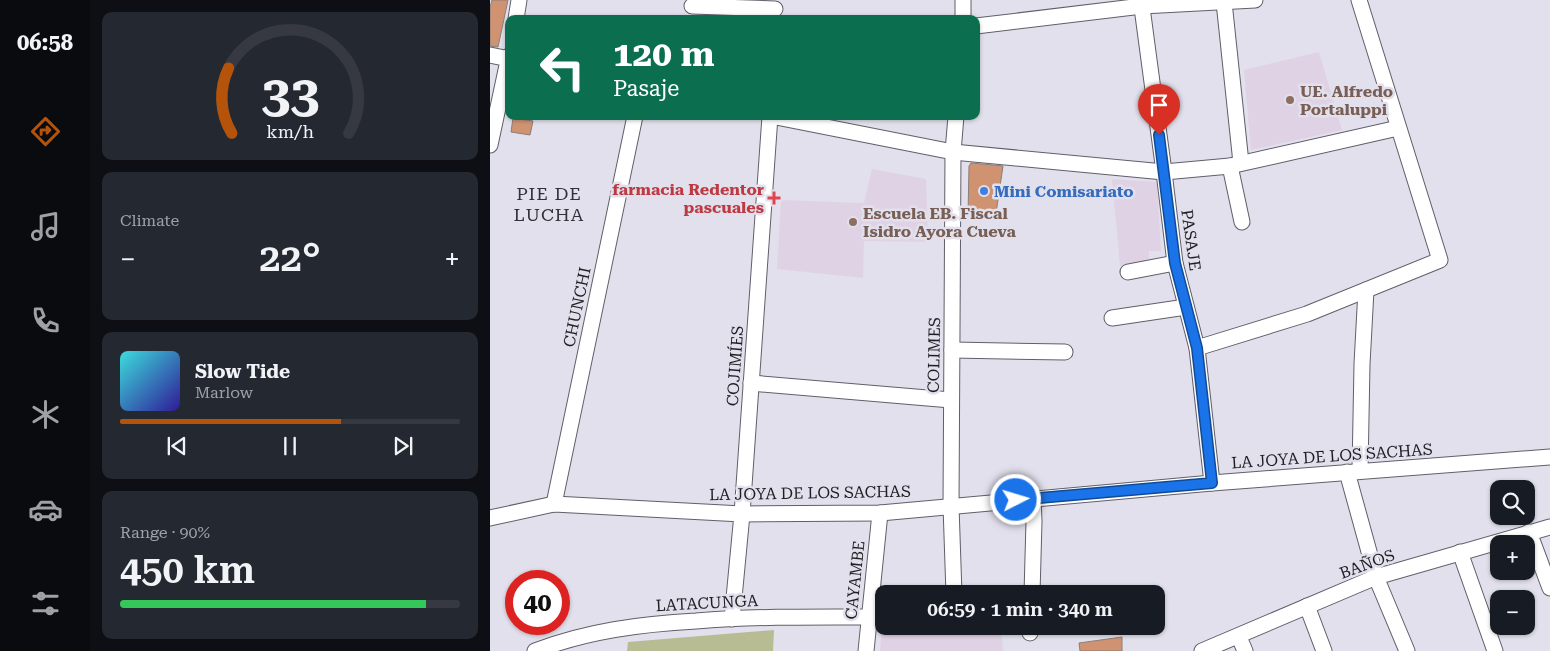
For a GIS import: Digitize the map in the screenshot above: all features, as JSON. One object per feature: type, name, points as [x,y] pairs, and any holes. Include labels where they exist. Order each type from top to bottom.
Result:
[{"type":"street","points":[[517,15],[519,0]]},
{"type":"street","points":[[963,0],[963,15]]},
{"type":"street","points":[[980,25],[1141,3],[1255,0]]},
{"type":"street","points":[[1197,348],[1307,314],[1440,260],[1359,0]]},
{"type":"street","points":[[1224,2],[1235,164],[1242,222]]},
{"type":"street","name":"PASAJE","points":[[1141,3],[1175,263],[1197,348],[1212,483]]},
{"type":"street","points":[[692,6],[775,9]]},
{"type":"street","points":[[490,55],[505,57]]},
{"type":"street","points":[[490,145],[505,76]]},
{"type":"street","name":"CHUNCHI","points":[[554,504],[634,120]]},
{"type":"street","name":"COJIMÍES","points":[[732,619],[742,514],[771,120]]},
{"type":"street","points":[[791,120],[953,152],[1164,172],[1235,164],[1398,128]]},
{"type":"street","name":"COLIMES","points":[[954,585],[951,506],[951,400],[953,152],[956,120]]},
{"type":"street","points":[[1128,272],[1175,263]]},
{"type":"street","points":[[1366,290],[1354,472],[1376,577],[1407,651]]},
{"type":"street","points":[[1112,318],[1186,307]]},
{"type":"street","points":[[952,350],[1065,352]]},
{"type":"street","points":[[751,382],[951,400]]},
{"type":"street","name":"LA JOYA DE LOS SACHAS","points":[[490,518],[554,504],[742,514],[880,513],[1212,483],[1550,457]]},
{"type":"street","points":[[1032,585],[1033,499]]},
{"type":"street","name":"CAYAMBE","points":[[866,651],[880,513]]},
{"type":"street","name":"BAÑOS","points":[[1202,651],[1376,577],[1529,532],[1550,528]]},
{"type":"street","points":[[1529,532],[1550,588]]},
{"type":"street","points":[[1460,552],[1495,651]]},
{"type":"street","points":[[1308,606],[1324,651]]},
{"type":"street","name":"LATACUNGA","points":[[535,651],[553,644],[608,630],[640,625],[732,619],[875,617]]},
{"type":"street","points":[[1239,636],[1244,651]]},
{"type":"shaded area","name":"UE. Alfredo Portaluppi","points":[[1319,52],[1342,130],[1251,150],[1244,70]]},
{"type":"shaded area","name":"Escuela EB. Fiscal Isidro Ayora Cueva","points":[[872,169],[926,179],[928,242],[864,241],[863,278],[777,269],[781,200],[864,203]]},
{"type":"shaded area","points":[[1112,179],[1157,182],[1161,251],[1149,251],[1149,262],[1120,266]]},
{"type":"shaded area","points":[[881,635],[1002,635],[1003,651],[880,651]]},
{"type":"green space","points":[[774,630],[773,651],[627,651],[628,642]]},
{"type":"building","points":[[492,0],[508,0],[498,47],[490,46],[490,7]]},
{"type":"building","points":[[513,120],[533,121],[530,135],[511,132]]},
{"type":"building","name":"Mini Comisariato","points":[[971,163],[1003,166],[995,220],[968,216],[969,166]]},
{"type":"building","points":[[1122,637],[1122,651],[1080,651],[1079,643]]},
{"type":"place","name":"UE. Alfredo Portaluppi","points":[[1290,100]]},
{"type":"place","name":"Mini Comisariato","points":[[984,191]]},
{"type":"place","name":"farmacia Redentor pascuales","points":[[774,198]]},
{"type":"place","name":"Escuela EB. Fiscal Isidro Ayora Cueva","points":[[853,222]]},
{"type":"district","name":"PIE DE LUCHA","points":[[549,203]]},
{"type":"route","points":[[1016,500],[1212,483],[1197,348],[1175,263],[1159,135]]}]
